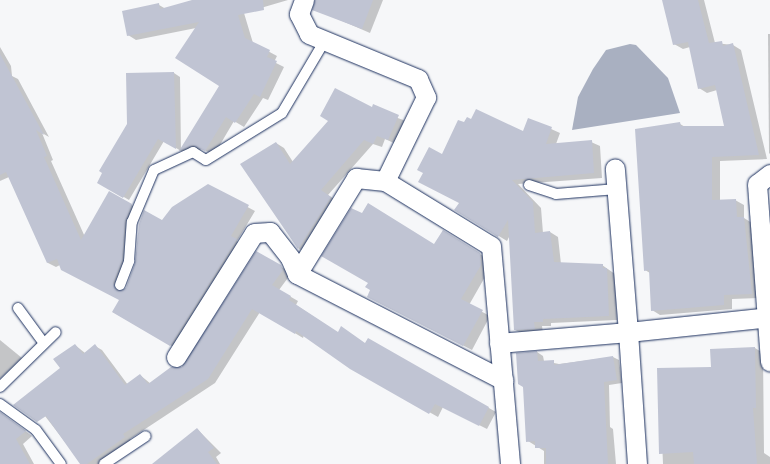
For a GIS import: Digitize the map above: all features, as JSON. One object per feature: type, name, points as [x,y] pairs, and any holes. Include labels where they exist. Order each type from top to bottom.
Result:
[{"type":"street","points":[[304,0],[299,14],[309,34],[324,42],[418,79],[426,97],[385,181]]},
{"type":"street","points":[[616,169],[637,464]]},
{"type":"street","points":[[770,174],[757,184],[770,362]]},
{"type":"street","points":[[297,274],[356,178],[385,181],[491,246],[510,464]]},
{"type":"street","points":[[176,357],[254,233],[270,232],[290,258],[297,274],[502,380]]},
{"type":"street","points":[[499,343],[768,317]]},
{"type":"lane","points":[[120,285],[129,261],[132,222],[154,170],[193,152],[206,160],[282,113],[324,42]]},
{"type":"lane","points":[[529,185],[556,194],[617,189]]},
{"type":"lane","points":[[18,308],[43,342]]},
{"type":"lane","points":[[0,387],[43,342],[56,332]]},
{"type":"lane","points":[[0,404],[36,430],[61,464]]},
{"type":"lane","points":[[104,464],[146,436]]},
{"type":"water","points":[[630,44],[636,45],[668,78],[680,113],[572,130],[578,97],[593,69],[606,50]]},
{"type":"building","points":[[192,0],[263,0],[264,10],[238,15],[245,38],[270,50],[267,57],[277,61],[260,97],[254,94],[235,123],[226,117],[205,151],[193,145],[179,151],[219,86],[175,58],[199,22],[127,36],[122,11],[159,3],[160,9]]},
{"type":"building","points":[[315,0],[373,0],[362,29],[312,10]]},
{"type":"building","points":[[662,0],[698,0],[709,43],[722,41],[723,46],[733,43],[759,155],[712,157],[712,200],[736,199],[737,217],[744,217],[752,294],[724,295],[724,305],[651,311],[649,270],[644,271],[635,129],[680,122],[681,126],[724,126],[715,85],[698,89],[688,42],[673,45]]},
{"type":"building","points":[[0,54],[44,135],[36,130],[47,156],[44,157],[81,240],[109,191],[132,204],[125,221],[122,260],[113,283],[117,291],[126,288],[135,263],[139,224],[144,210],[162,220],[172,207],[208,184],[249,205],[231,236],[237,239],[170,346],[112,312],[119,300],[61,270],[57,259],[47,263],[6,172],[0,175]]},
{"type":"building","points":[[174,72],[176,149],[158,139],[123,198],[97,183],[102,173],[99,171],[127,124],[126,73]]},
{"type":"building","points":[[335,88],[372,107],[373,104],[399,115],[388,140],[377,136],[373,144],[364,140],[321,190],[331,197],[298,249],[240,164],[276,142],[290,164],[328,121],[320,116]]},
{"type":"building","points":[[476,109],[523,131],[528,118],[552,127],[546,144],[592,140],[594,173],[512,180],[533,202],[535,233],[550,231],[554,262],[603,264],[603,268],[607,268],[609,316],[543,319],[543,322],[534,322],[535,329],[514,330],[508,220],[498,237],[454,210],[459,203],[418,182],[423,173],[417,170],[429,147],[442,154],[458,120],[464,122],[467,117],[471,119]]},
{"type":"building","points":[[368,203],[434,244],[443,230],[480,253],[481,265],[461,299],[483,310],[463,346],[367,297],[370,290],[365,287],[368,283],[321,256],[351,208],[362,213]]},
{"type":"building","points":[[256,251],[281,265],[283,270],[272,285],[291,296],[289,300],[338,332],[341,326],[365,343],[368,338],[489,407],[479,426],[435,404],[429,414],[350,369],[296,331],[295,334],[252,309],[208,379],[123,434],[125,437],[87,464],[80,464],[46,416],[37,422],[13,405],[60,368],[53,359],[75,344],[83,354],[95,344],[125,385],[140,374],[148,384],[171,367],[182,367]]},
{"type":"building","points":[[755,347],[756,408],[753,408],[757,464],[694,464],[693,452],[659,454],[657,368],[711,367],[710,349]]},
{"type":"building","points":[[537,351],[538,361],[554,360],[554,365],[613,356],[617,380],[604,382],[608,464],[546,464],[546,448],[535,448],[535,441],[526,442],[523,387],[518,384],[516,353]]},
{"type":"building","points":[[0,412],[26,431],[16,439],[30,464],[0,464]]},
{"type":"building","points":[[197,428],[214,448],[208,452],[217,464],[152,464]]}]
